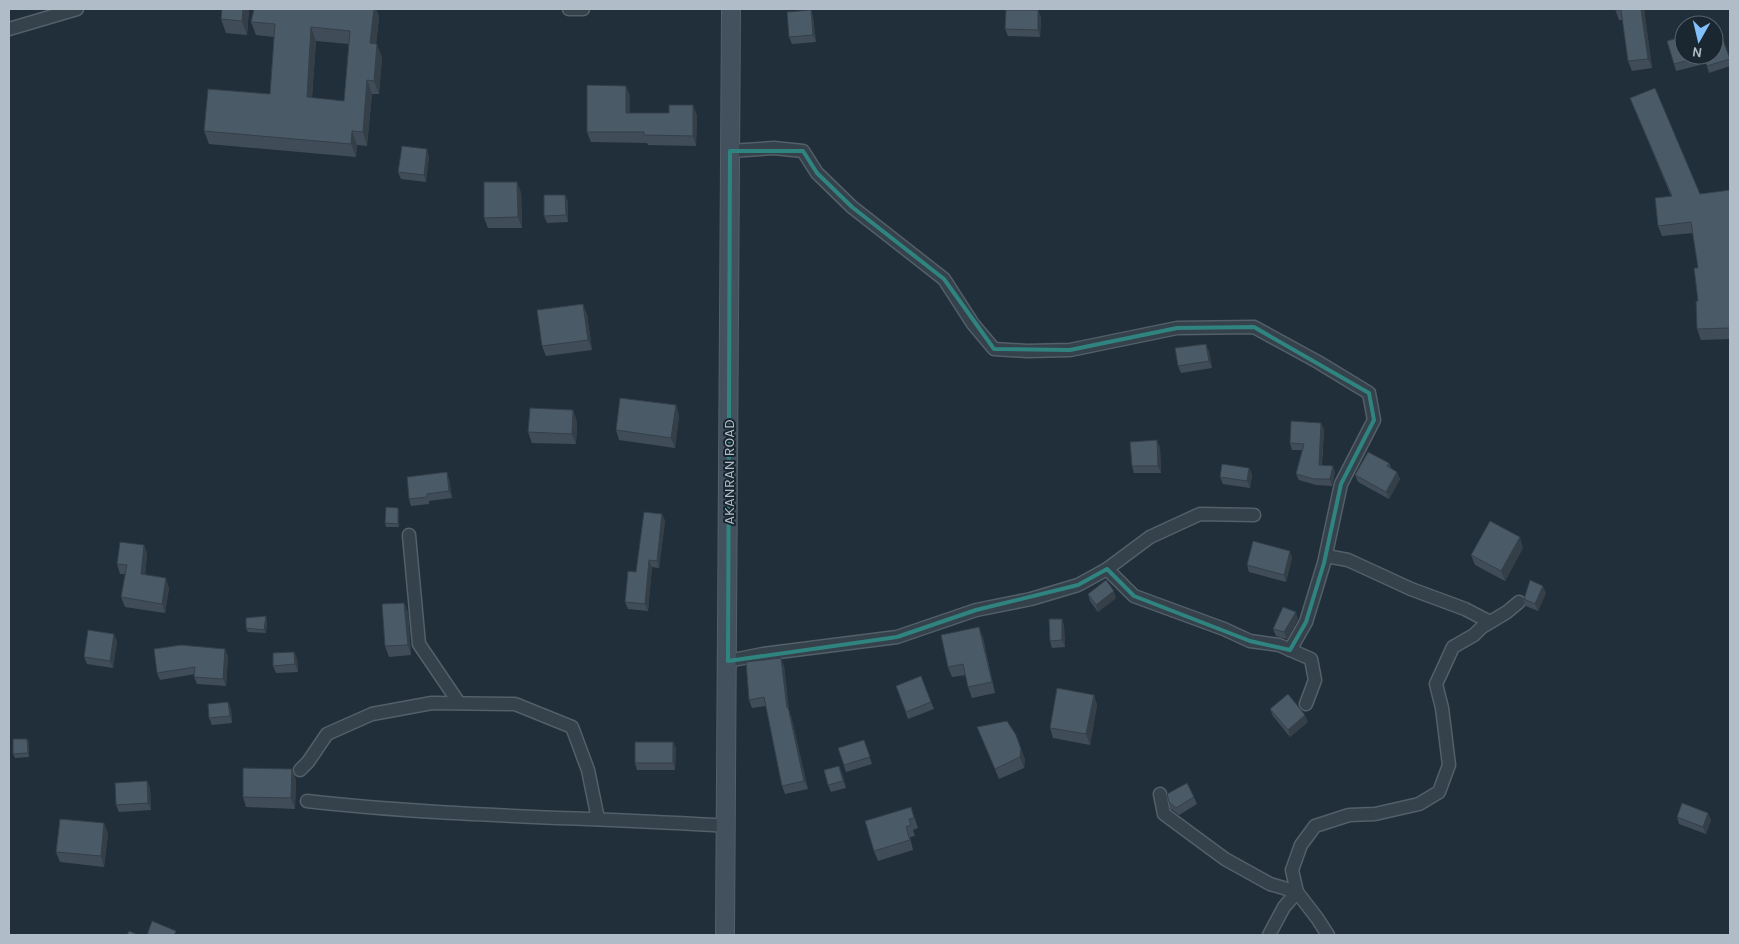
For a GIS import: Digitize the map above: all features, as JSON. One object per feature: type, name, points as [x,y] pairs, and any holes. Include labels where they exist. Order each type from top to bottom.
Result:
[{"type":"main road","name":"AKANRAN ROAD","points":[[725,935],[731,9]]},
{"type":"street","points":[[9,29],[77,9]]},
{"type":"street","points":[[569,9],[583,9]]},
{"type":"street","points":[[730,151],[774,148],[803,151],[816,173],[852,207],[944,279],[973,324],[994,349],[1027,351],[1070,350],[1177,328],[1254,327],[1318,362],[1369,393],[1374,420],[1341,484],[1326,556],[1306,622],[1290,650]]},
{"type":"street","points":[[728,661],[763,654],[897,637],[976,610],[1031,599],[1078,585],[1107,569],[1150,536],[1200,514],[1254,516]]},
{"type":"street","points":[[409,535],[419,644],[459,704]]},
{"type":"street","points":[[1326,556],[1348,560],[1411,589],[1465,609],[1490,622]]},
{"type":"street","points":[[1107,569],[1134,596],[1224,628],[1250,641],[1279,645],[1311,660],[1315,680],[1306,704]]},
{"type":"street","points":[[1328,935],[1297,892],[1292,870],[1301,845],[1315,826],[1350,815],[1375,814],[1419,804],[1439,792],[1449,765],[1442,708],[1436,684],[1453,647],[1474,635],[1482,627],[1507,612],[1519,602]]},
{"type":"street","points":[[300,770],[308,762],[327,734],[372,714],[432,703],[515,704],[572,727],[588,770],[598,819]]},
{"type":"street","points":[[1160,794],[1164,814],[1196,840],[1224,859],[1270,884],[1297,892]]},
{"type":"street","points":[[308,801],[428,812],[726,826]]},
{"type":"street","points":[[1269,935],[1284,907],[1297,892]]},
{"type":"highlighted area","points":[[730,151],[803,151],[817,173],[852,207],[944,279],[994,349],[1070,350],[1177,328],[1254,327],[1369,393],[1374,420],[1341,484],[1324,563],[1306,622],[1290,650],[1250,641],[1134,596],[1107,569],[1078,585],[976,610],[897,637],[728,661]]},
{"type":"building","points":[[222,9],[243,9],[242,21],[221,19]]},
{"type":"building","points":[[254,9],[374,9],[370,43],[377,44],[374,81],[367,80],[363,132],[352,131],[351,144],[204,131],[208,89],[270,94],[275,24],[251,22]],"holes":[[[311,27],[350,31],[344,101],[307,97]]]},
{"type":"building","points":[[1615,9],[1641,9],[1648,59],[1628,61],[1621,10]]},
{"type":"building","points":[[811,10],[813,35],[789,37],[787,12]]},
{"type":"building","points":[[1006,10],[1038,10],[1038,30],[1005,29]]},
{"type":"building","points":[[1674,39],[1674,64],[1667,41]]},
{"type":"building","points":[[1724,43],[1730,59],[1724,61]]},
{"type":"building","points":[[587,85],[626,86],[626,113],[669,113],[669,105],[693,105],[693,136],[644,135],[644,132],[587,132]]},
{"type":"building","points":[[1655,88],[1700,194],[1730,190],[1730,328],[1697,329],[1696,301],[1698,301],[1694,268],[1698,268],[1691,222],[1658,226],[1655,198],[1672,196],[1630,98]]},
{"type":"building","points":[[402,146],[427,149],[424,175],[398,172]]},
{"type":"building","points":[[484,182],[517,182],[518,217],[484,218]]},
{"type":"building","points":[[544,195],[565,195],[566,215],[544,216]]},
{"type":"building","points":[[583,304],[588,340],[542,346],[537,310]]},
{"type":"building","points":[[1206,344],[1209,361],[1178,366],[1175,348]]},
{"type":"building","points":[[620,398],[676,405],[671,438],[616,430]]},
{"type":"building","points":[[530,408],[573,410],[572,434],[528,432]]},
{"type":"building","points":[[1291,421],[1321,423],[1319,465],[1333,466],[1330,479],[1314,479],[1296,474],[1304,444],[1290,443]]},
{"type":"building","points":[[1157,440],[1158,466],[1132,466],[1130,442]]},
{"type":"building","points":[[1368,452],[1389,463],[1387,466],[1397,472],[1386,492],[1355,475]]},
{"type":"building","points":[[1222,464],[1249,468],[1247,481],[1220,477]]},
{"type":"building","points":[[447,472],[449,491],[427,494],[427,497],[409,499],[407,477]]},
{"type":"building","points":[[386,507],[398,508],[398,524],[385,523]]},
{"type":"building","points":[[644,512],[662,514],[657,561],[649,560],[645,604],[625,602],[628,571],[636,572]]},
{"type":"building","points":[[1490,521],[1520,537],[1501,571],[1471,555]]},
{"type":"building","points":[[1253,541],[1290,551],[1284,575],[1247,565]]},
{"type":"building","points":[[120,542],[144,545],[141,574],[166,578],[162,604],[121,597],[127,565],[117,564]]},
{"type":"building","points":[[1106,580],[1114,591],[1096,605],[1088,594]]},
{"type":"building","points":[[1530,580],[1543,586],[1535,604],[1524,599]]},
{"type":"building","points":[[404,603],[408,645],[385,646],[382,604]]},
{"type":"building","points":[[1283,607],[1296,612],[1284,632],[1273,629]]},
{"type":"building","points":[[266,616],[264,630],[246,628],[246,618]]},
{"type":"building","points":[[1049,619],[1062,619],[1062,640],[1050,641]]},
{"type":"building","points":[[979,627],[992,682],[968,687],[963,664],[948,667],[941,635]]},
{"type":"building","points":[[88,630],[114,634],[110,661],[84,657]]},
{"type":"building","points":[[181,645],[225,649],[223,679],[194,677],[195,667],[157,673],[154,649]]},
{"type":"building","points":[[294,652],[295,664],[273,666],[273,653]]},
{"type":"building","points":[[781,658],[787,708],[804,781],[782,786],[764,697],[749,700],[746,662]]},
{"type":"building","points":[[921,676],[931,702],[906,712],[896,686]]},
{"type":"building","points":[[1057,688],[1094,695],[1086,734],[1050,728]]},
{"type":"building","points":[[1288,694],[1305,715],[1288,730],[1270,709]]},
{"type":"building","points":[[228,702],[230,716],[209,718],[208,704]]},
{"type":"building","points":[[1007,721],[1016,735],[1021,749],[1020,757],[995,769],[977,727]]},
{"type":"building","points":[[13,739],[27,739],[28,753],[13,754]]},
{"type":"building","points":[[864,740],[870,757],[844,765],[838,748]]},
{"type":"building","points":[[635,742],[673,742],[673,763],[635,763]]},
{"type":"building","points":[[839,766],[843,781],[828,785],[824,770]]},
{"type":"building","points":[[243,768],[292,769],[291,798],[243,797]]},
{"type":"building","points":[[147,781],[148,803],[116,805],[115,783]]},
{"type":"building","points":[[1187,783],[1194,797],[1176,808],[1169,802],[1167,794]]},
{"type":"building","points":[[1682,803],[1708,813],[1703,827],[1677,817]]},
{"type":"building","points":[[911,807],[914,818],[909,819],[911,825],[906,827],[910,840],[874,851],[865,821]]},
{"type":"building","points":[[60,819],[104,823],[101,856],[56,852]]},
{"type":"building","points":[[152,921],[176,931],[174,935],[147,935]]},
{"type":"building","points":[[129,931],[138,935],[127,935]]}]
